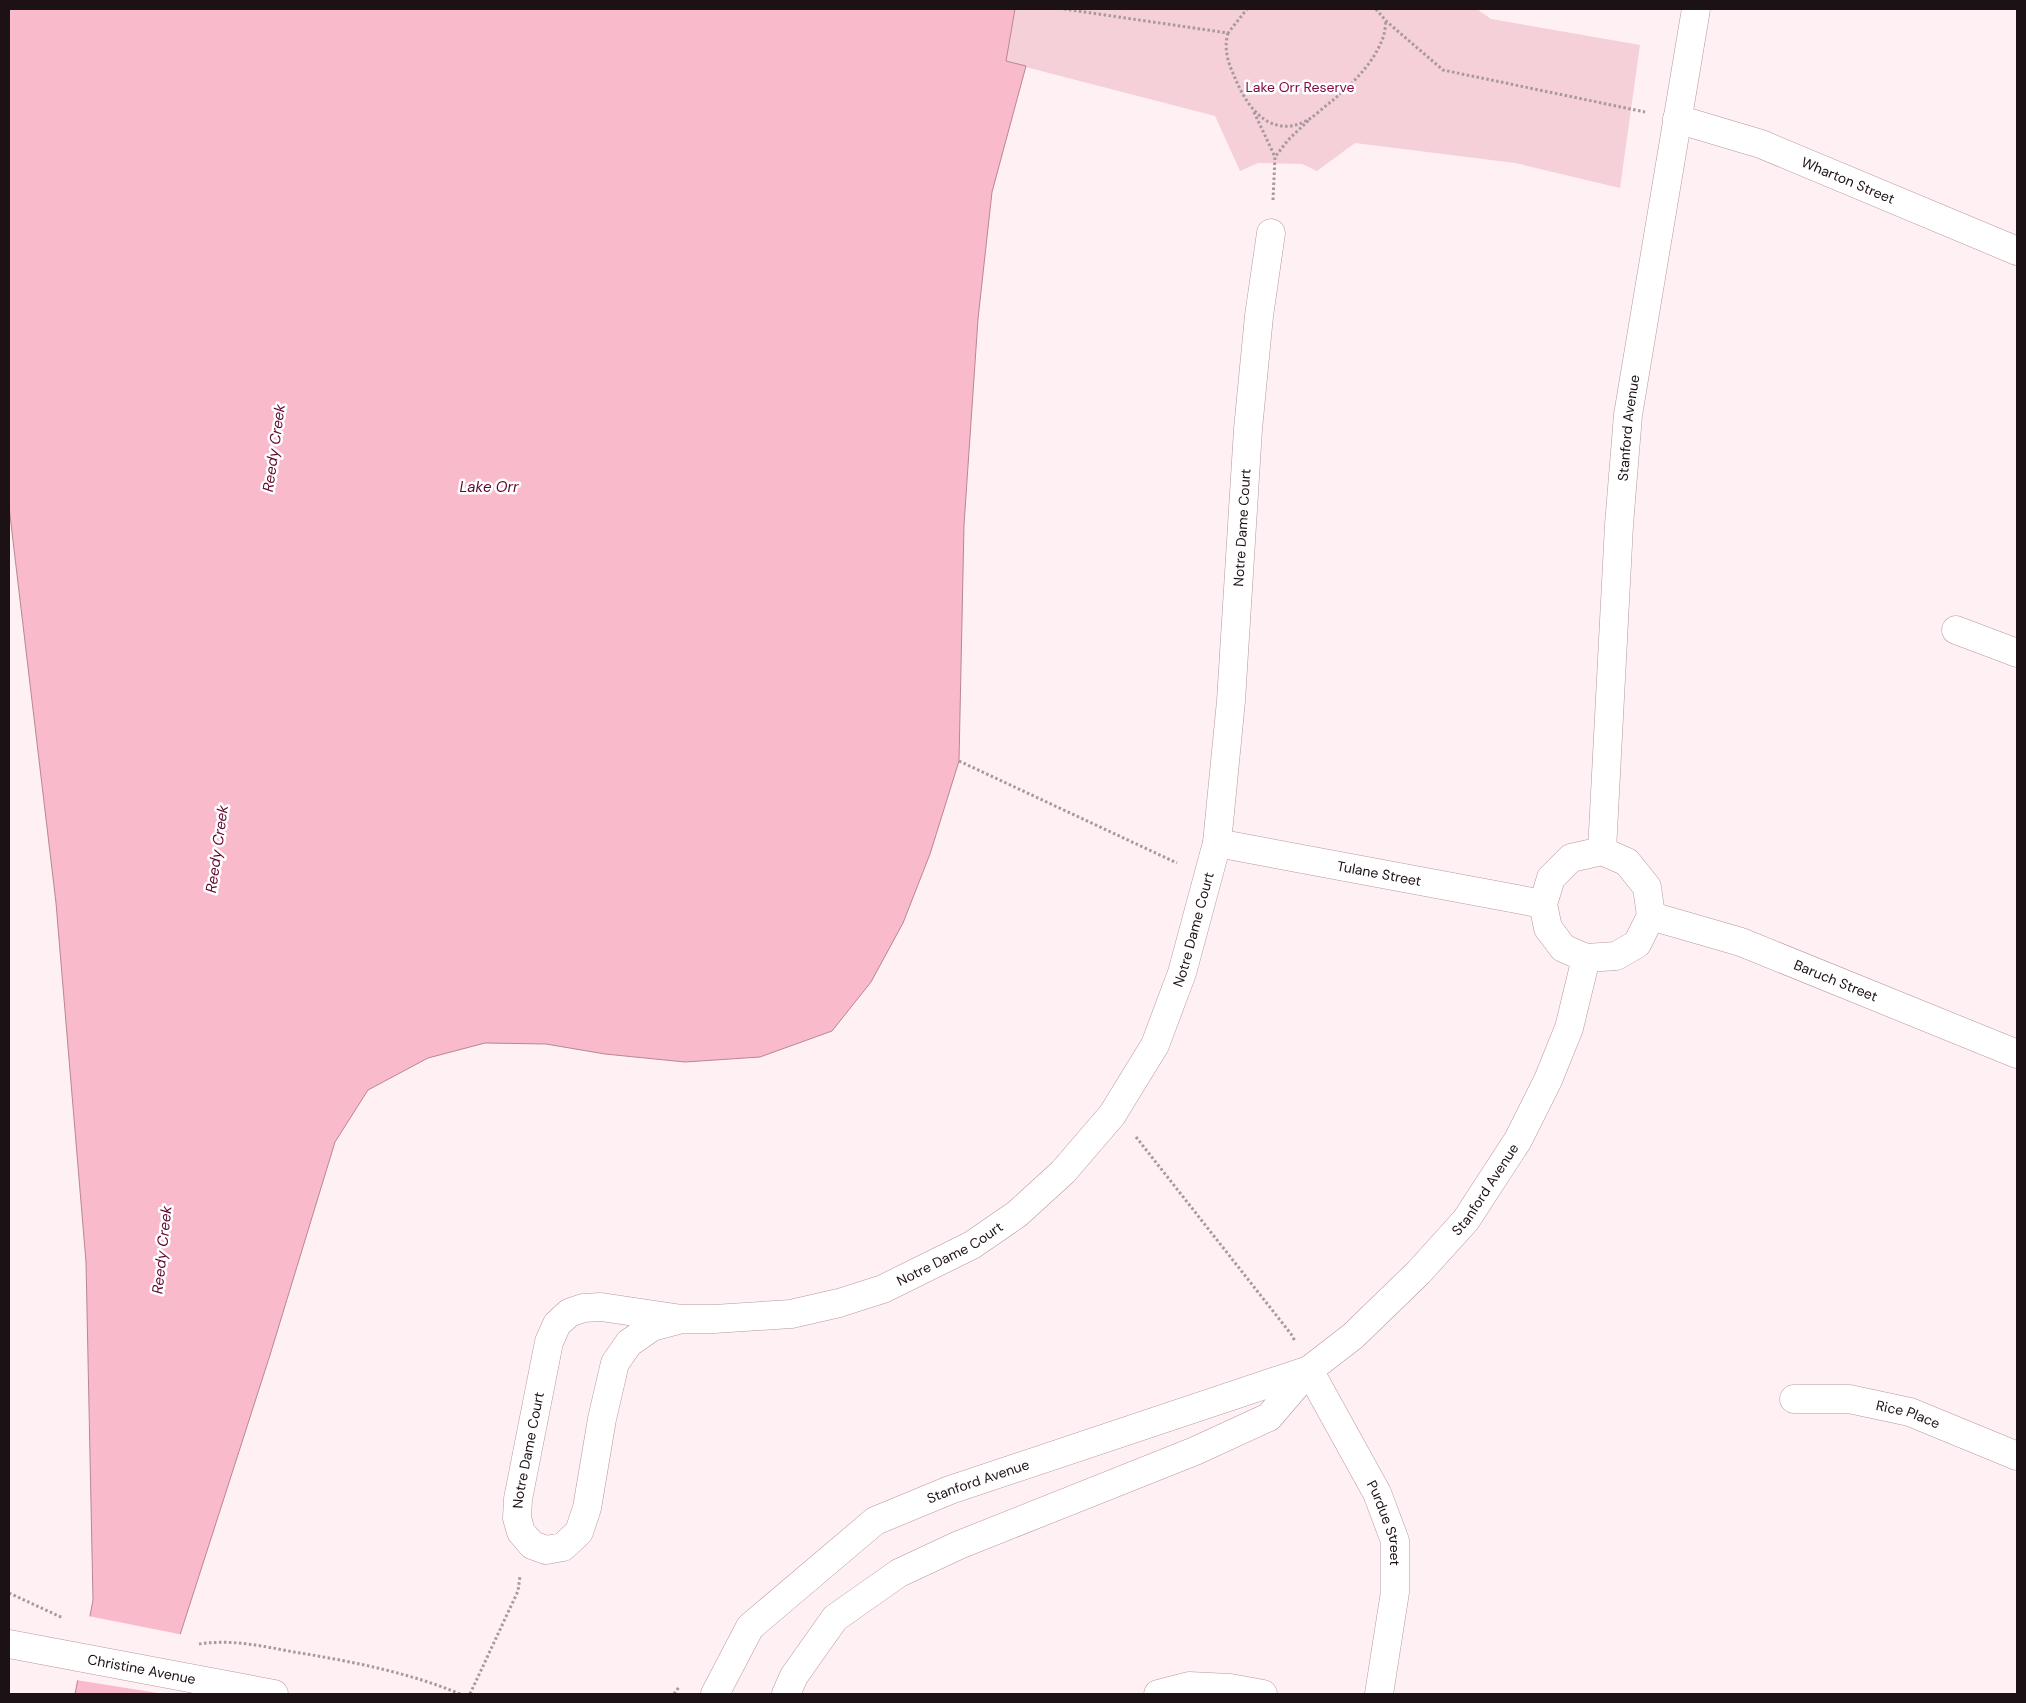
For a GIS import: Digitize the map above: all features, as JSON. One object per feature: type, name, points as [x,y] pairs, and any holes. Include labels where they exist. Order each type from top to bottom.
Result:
[{"type":"street","name":"Stanford Avenue","points":[[1602,851],[1619,525],[1628,415],[1696,9]]},
{"type":"street","name":"Wharton Street","points":[[1677,118],[1761,144],[2017,251]]},
{"type":"street","name":"Notre Dame Court","points":[[674,1318],[652,1327],[629,1343],[615,1363],[602,1418],[586,1508],[579,1532],[564,1547],[546,1550],[532,1546],[521,1532],[517,1518],[518,1499],[549,1342],[557,1324],[569,1313],[583,1308],[601,1307],[674,1318],[714,1319],[791,1314],[839,1303],[883,1289],[972,1245],[1017,1214],[1063,1172],[1112,1115],[1155,1045],[1182,973],[1216,842],[1231,701],[1247,439],[1259,316],[1271,233]]},
{"type":"street","points":[[1956,630],[2017,653]]},
{"type":"street","name":"Tulane Street","points":[[1216,842],[1543,904]]},
{"type":"street","points":[[1602,851],[1627,862],[1647,886],[1651,916],[1637,944],[1616,956],[1586,958],[1563,948],[1548,928],[1543,904],[1551,878],[1571,858],[1602,851]]},
{"type":"street","name":"Baruch Street","points":[[1651,916],[1741,942],[2017,1054]]},
{"type":"street","name":"Stanford Avenue","points":[[786,1694],[794,1676],[835,1618],[898,1573],[1195,1451],[1269,1417],[1309,1370],[1353,1336],[1419,1272],[1466,1220],[1518,1140],[1548,1080],[1569,1028],[1586,958]]},
{"type":"street","name":"Stanford Avenue","points":[[715,1694],[750,1627],[876,1521],[950,1490],[1309,1370]]},
{"type":"street","name":"Purdue Street","points":[[1309,1370],[1377,1493],[1394,1540],[1394,1592],[1379,1694]]},
{"type":"street","name":"Rice Place","points":[[1794,1399],[1849,1399],[1910,1412],[2017,1456]]},
{"type":"street","name":"Christine Avenue","points":[[9,1644],[274,1694]]},
{"type":"street","points":[[1158,1694],[1188,1686],[1230,1688],[1263,1694]]},
{"type":"path","points":[[1064,9],[1228,33]]},
{"type":"path","points":[[1247,9],[1228,33],[1225,42],[1228,63],[1239,89],[1252,109],[1275,157],[1271,233]]},
{"type":"path","points":[[1376,9],[1386,21],[1443,70],[1677,118]]},
{"type":"path","points":[[1275,157],[1288,140],[1345,89],[1373,57],[1382,40],[1386,21]]},
{"type":"path","points":[[1252,109],[1264,120],[1281,125],[1296,125],[1311,118]]},
{"type":"path","points":[[960,761],[1190,869],[1208,872]]},
{"type":"path","points":[[1112,1115],[1125,1123],[1291,1334],[1309,1370]]},
{"type":"path","points":[[470,1694],[518,1591],[522,1563],[532,1546]]},
{"type":"path","points":[[9,1593],[62,1618]]},
{"type":"path","points":[[199,1644],[215,1642],[242,1643],[313,1655],[397,1674],[460,1694]]},
{"type":"path","points":[[674,1694],[679,1687]]},
{"type":"green space","name":"Lake Orr Reserve","points":[[1015,9],[1477,9],[1491,19],[1640,45],[1620,188],[1515,163],[1355,143],[1317,171],[1302,164],[1258,163],[1240,171],[1215,116],[1006,62]]},
{"type":"water","name":"Lake Orr","points":[[9,9],[1015,9],[1006,61],[1026,66],[992,192],[978,319],[964,525],[959,761],[930,854],[903,923],[871,982],[832,1031],[760,1057],[685,1062],[605,1054],[546,1044],[485,1043],[428,1058],[368,1090],[335,1142],[270,1355],[161,1694],[75,1694],[93,1600],[86,1262],[56,903],[9,507]]},
{"type":"pier","points":[[88,1616],[184,1635],[164,1694],[76,1680]]},
{"type":"water label","name":"Reedy Creek","points":[[274,448]]},
{"type":"water label","name":"Reedy Creek","points":[[217,849]]},
{"type":"water label","name":"Reedy Creek","points":[[162,1250]]}]
